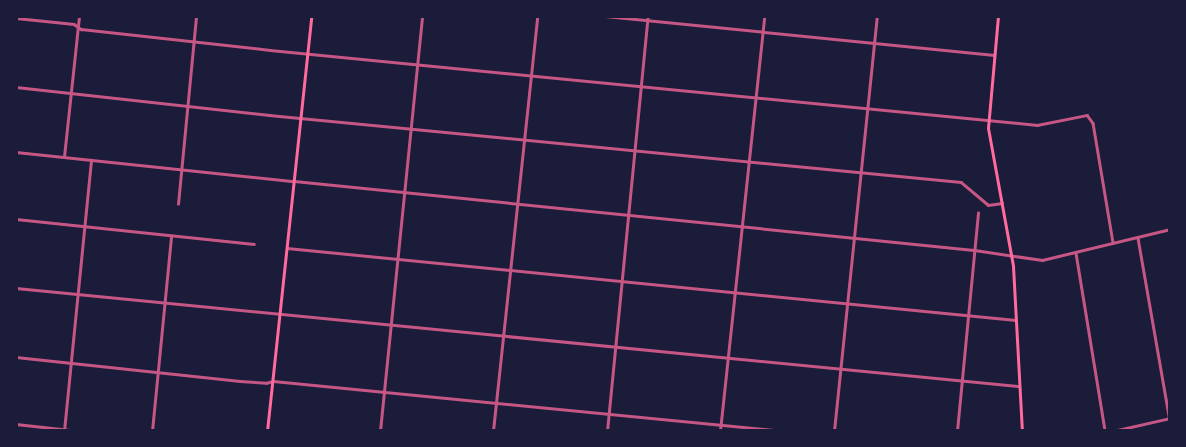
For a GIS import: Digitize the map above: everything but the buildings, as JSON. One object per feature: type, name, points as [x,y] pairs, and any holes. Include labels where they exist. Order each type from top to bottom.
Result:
[{"type":"main road","points":[[267,431],[311,16]]},
{"type":"main road","points":[[998,16],[988,119],[1012,254],[1021,429],[1026,431]]},
{"type":"street","points":[[64,157],[79,16]]},
{"type":"street","points":[[178,204],[196,16]]},
{"type":"street","points":[[380,431],[422,16]]},
{"type":"street","points":[[493,431],[537,16]]},
{"type":"street","points":[[605,16],[874,44],[994,54]]},
{"type":"street","points":[[720,431],[764,16]]},
{"type":"street","points":[[834,431],[877,16]]},
{"type":"street","points":[[16,18],[78,26],[81,29],[1037,125],[1087,115],[1093,123],[1114,244]]},
{"type":"street","points":[[607,431],[648,19]]},
{"type":"street","points":[[16,87],[410,130],[748,161],[860,175],[960,182],[988,205],[1002,203]]},
{"type":"street","points":[[16,152],[403,194],[854,240],[974,250],[1012,254],[1042,260],[1170,229]]},
{"type":"street","points":[[64,430],[91,160]]},
{"type":"street","points":[[956,431],[978,213]]},
{"type":"street","points":[[16,219],[254,244]]},
{"type":"street","points":[[152,431],[171,236]]},
{"type":"street","points":[[1113,431],[1170,419],[1162,385],[1138,238]]},
{"type":"street","points":[[287,248],[847,305],[1016,320]]},
{"type":"street","points":[[1076,253],[1105,431]]},
{"type":"street","points":[[16,288],[1018,386]]},
{"type":"street","points":[[16,356],[266,384],[273,380],[384,390],[784,431]]},
{"type":"street","points":[[16,424],[79,431]]}]
